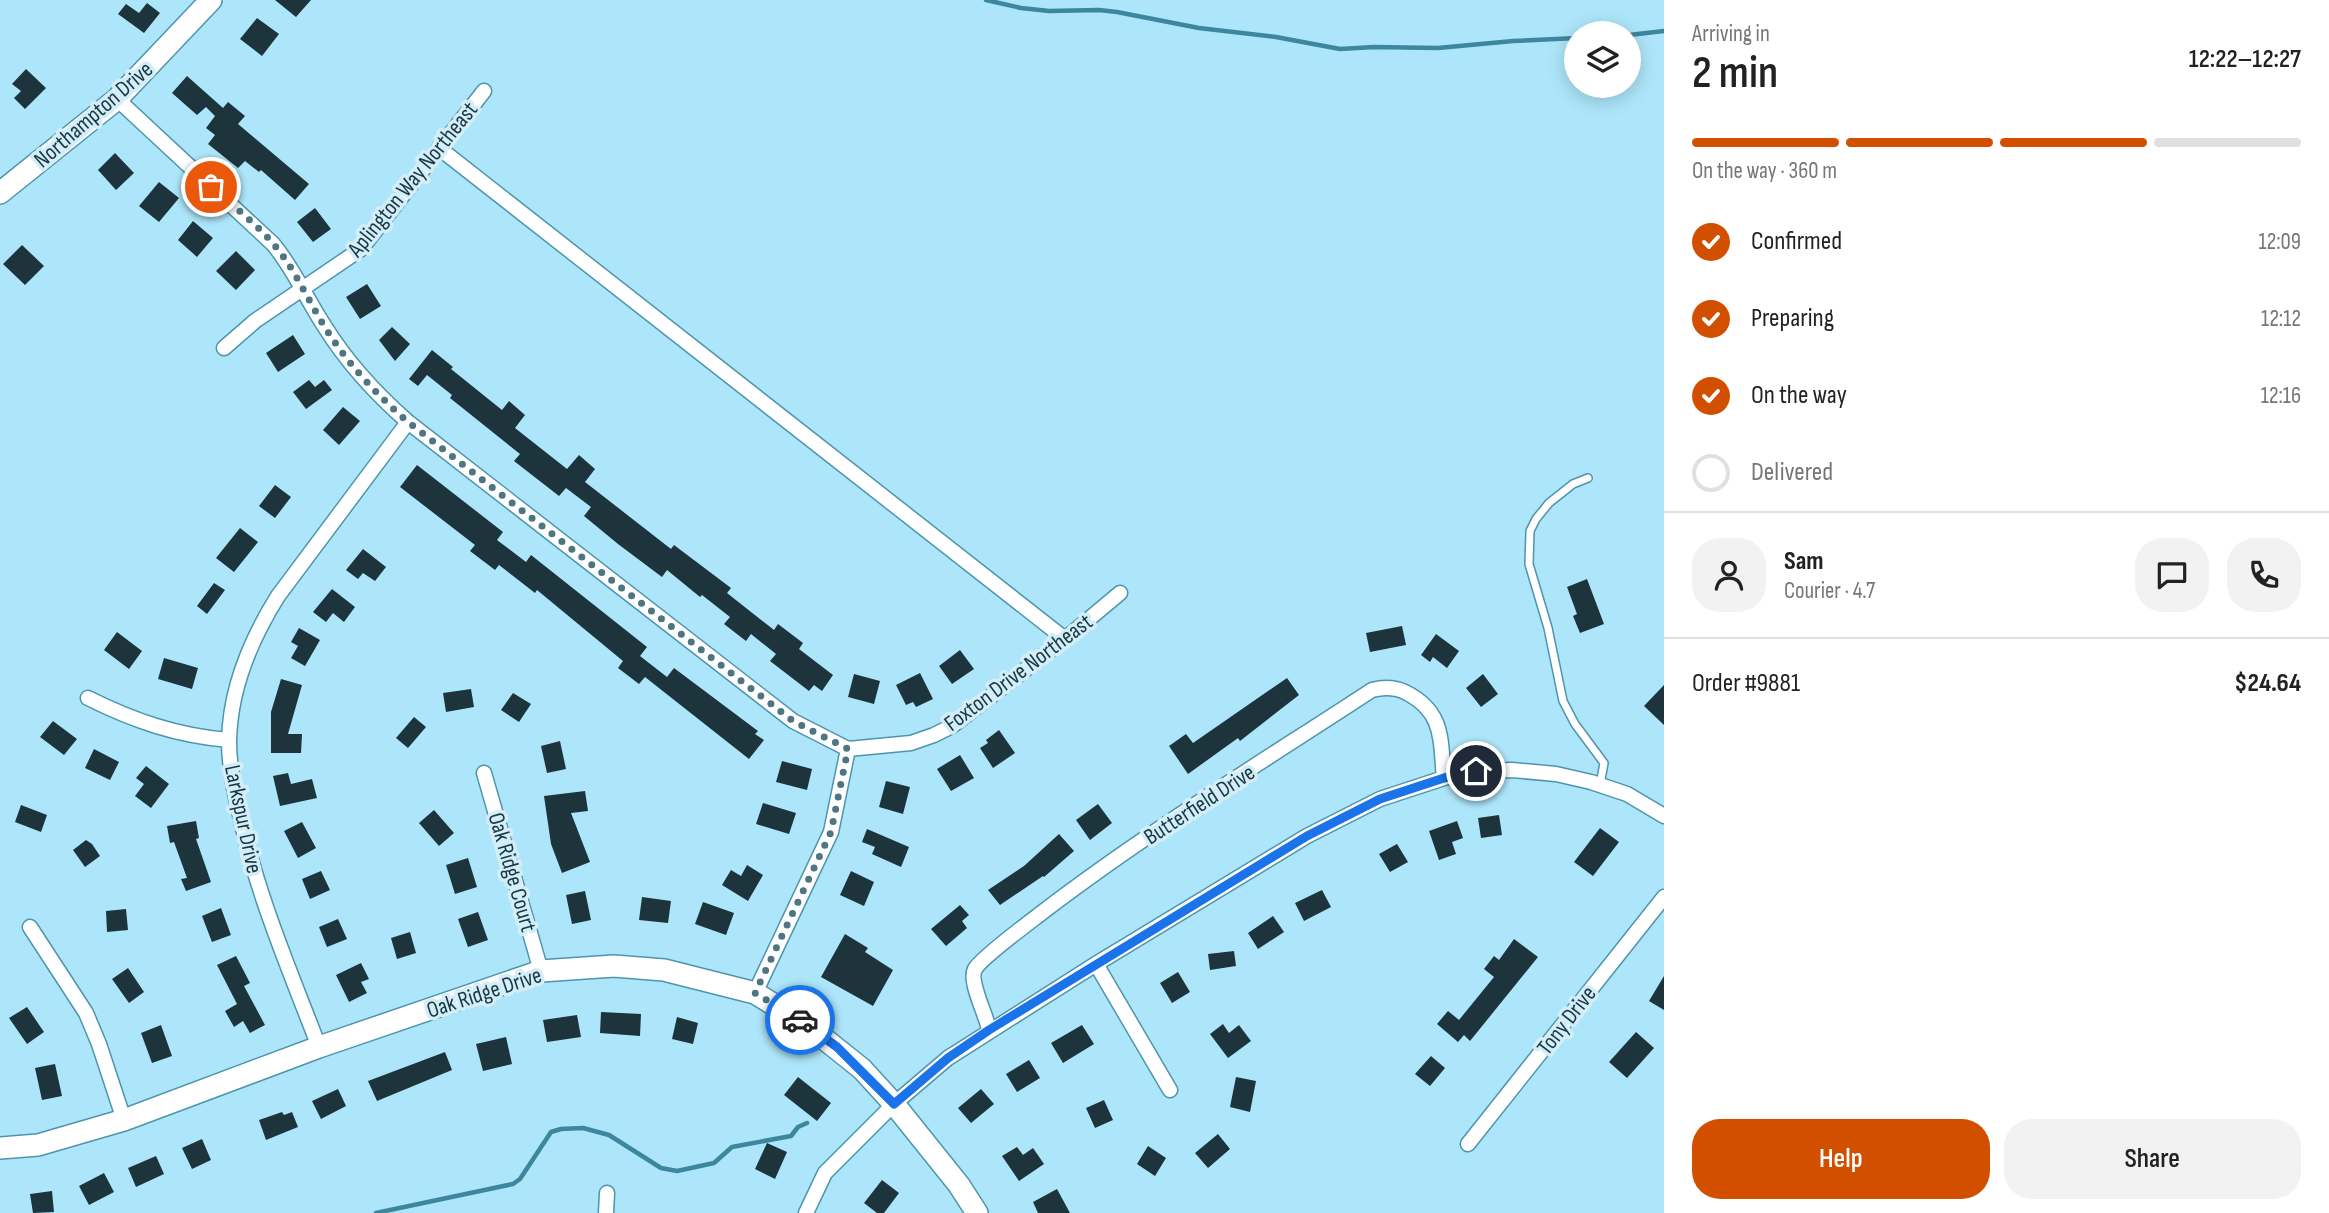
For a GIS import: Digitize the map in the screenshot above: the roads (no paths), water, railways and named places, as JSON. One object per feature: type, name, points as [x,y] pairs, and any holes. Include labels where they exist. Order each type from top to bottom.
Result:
[{"type":"street","name":"Northampton Drive","points":[[0,192],[117,99],[211,0]]},
{"type":"street","name":"Aplington Way Northeast","points":[[224,348],[255,321],[361,249],[484,91]]},
{"type":"street","points":[[117,99],[192,171],[257,228],[285,259],[324,326],[353,368],[378,396],[793,721],[848,749],[831,832],[755,993]]},
{"type":"street","points":[[439,148],[1065,639]]},
{"type":"street","name":"Larkspur Drive","points":[[319,1047],[258,885],[232,782],[229,740],[236,693],[260,624],[408,422]]},
{"type":"street","name":"Foxton Drive Northeast","points":[[848,749],[911,743],[952,726],[1120,593]]},
{"type":"street","name":"Butterfield Drive","points":[[989,1030],[973,980],[975,968],[1089,877],[1174,818],[1372,690],[1400,690],[1424,704],[1434,714],[1440,732],[1444,778]]},
{"type":"street","points":[[88,698],[120,714],[167,731],[200,738],[229,740]]},
{"type":"street","points":[[806,1213],[825,1173],[894,1104],[948,1058],[989,1030],[1307,836],[1380,799],[1444,778],[1476,771],[1512,770],[1556,774],[1600,785],[1627,794],[1664,816]]},
{"type":"street","name":"Oak Ridge Court","points":[[484,773],[541,971]]},
{"type":"street","name":"Tony Drive","points":[[1468,1144],[1664,897]]},
{"type":"street","points":[[30,927],[86,1013],[124,1120]]},
{"type":"street","points":[[1096,964],[1170,1090]]},
{"type":"street","name":"Oak Ridge Drive","points":[[0,1148],[38,1145],[124,1120],[319,1047],[541,971],[614,966],[664,970],[755,993],[807,1025],[837,1047],[894,1104],[959,1185],[977,1213]]},
{"type":"street","points":[[606,1213],[607,1193]]},
{"type":"lane","points":[[1588,478],[1565,490],[1549,503],[1536,519],[1530,531],[1529,564],[1548,628],[1563,702],[1575,724],[1604,763],[1600,785]]},
{"type":"waterway","points":[[986,0],[1049,11],[1117,12],[1199,28],[1276,37],[1340,49],[1438,48],[1564,39]]},
{"type":"waterway","points":[[1641,34],[1664,31]]},
{"type":"waterway","points":[[376,1213],[513,1184],[520,1179],[551,1132],[561,1129],[583,1128],[609,1135],[661,1168],[677,1171],[714,1163],[732,1147],[791,1136],[798,1127],[807,1123]]}]
